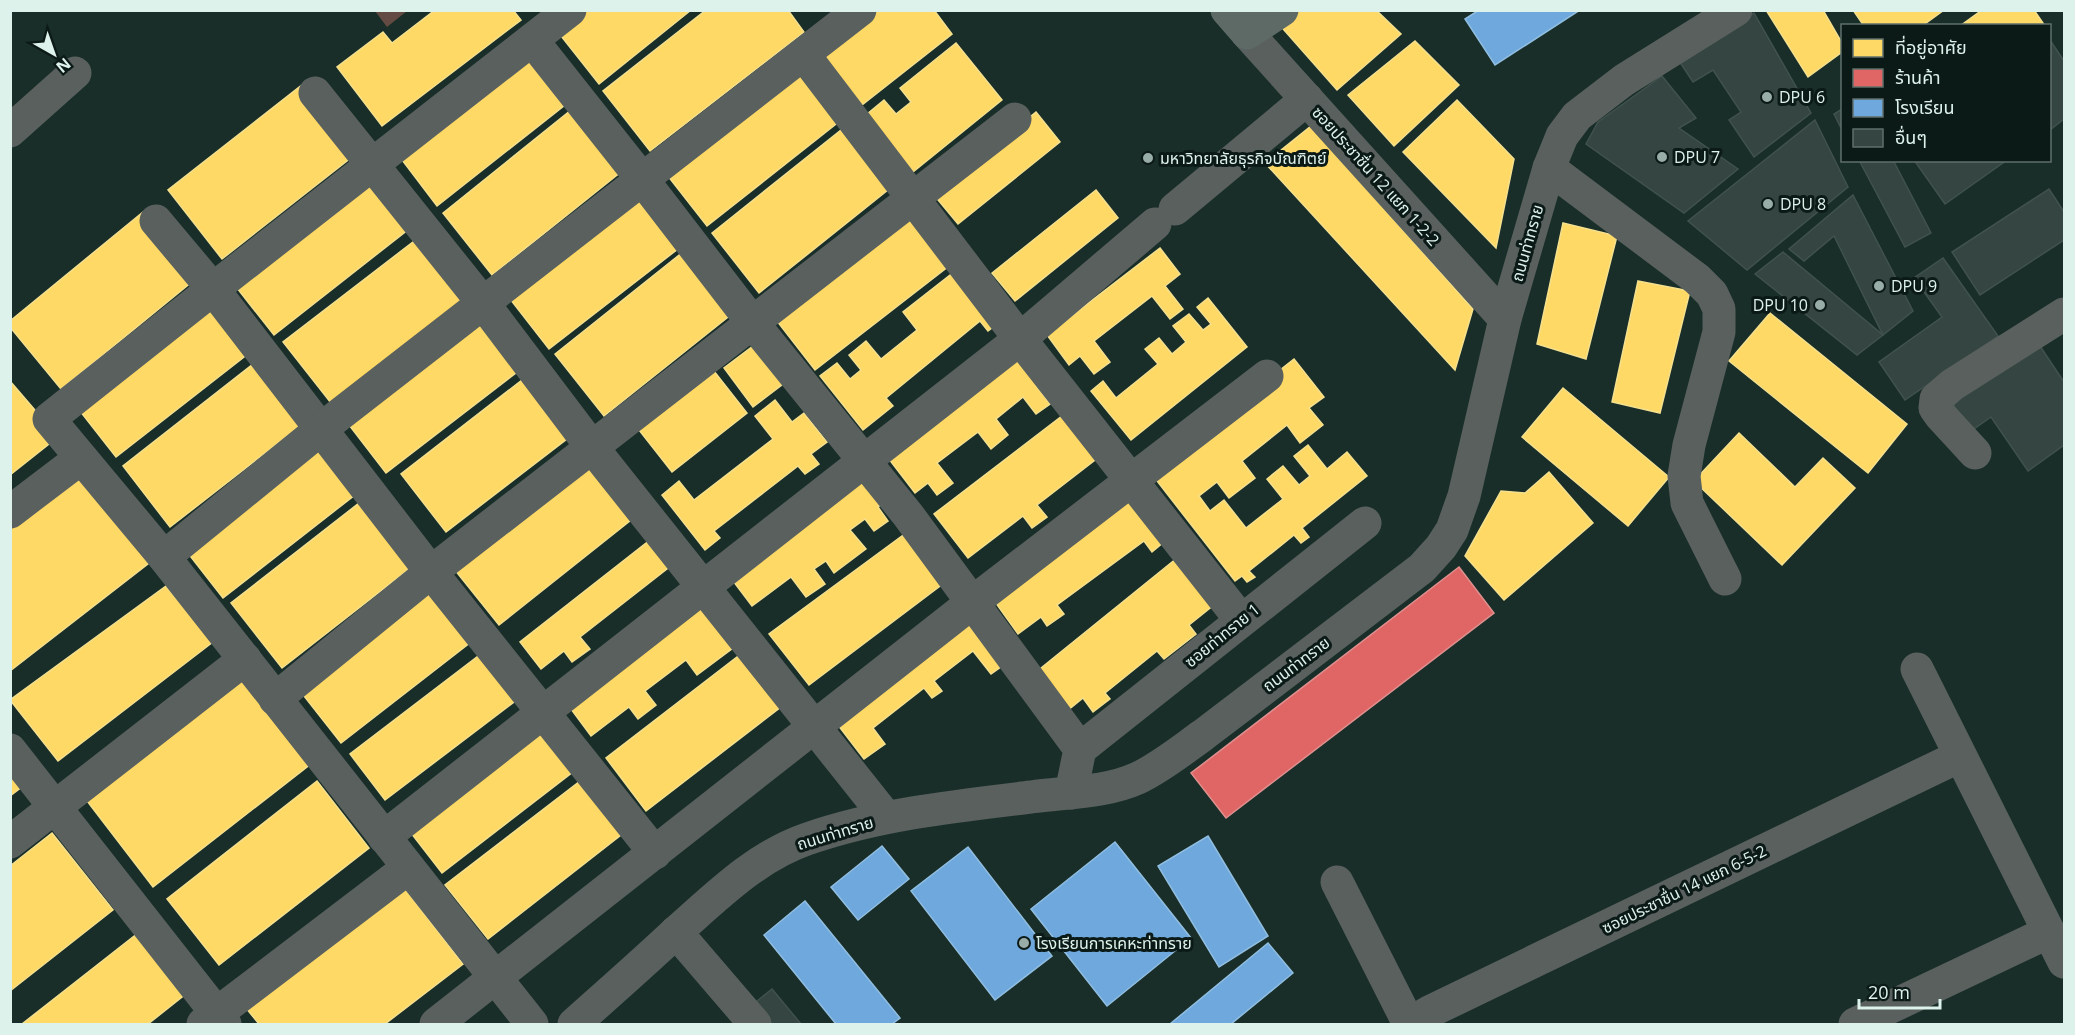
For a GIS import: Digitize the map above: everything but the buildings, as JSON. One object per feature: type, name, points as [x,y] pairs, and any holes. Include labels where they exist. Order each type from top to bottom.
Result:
[{"type":"main road","points":[[1237,22],[1282,10]]},
{"type":"street","points":[[532,1024],[164,557],[49,419],[570,10]]},
{"type":"street","points":[[164,557],[321,429],[861,10]]},
{"type":"street","name":"ถนนท่าทราย","points":[[574,1024],[734,880],[771,855],[806,839],[886,818],[1033,796],[1071,793],[1130,781],[1170,759],[1413,575],[1428,561],[1452,530],[1464,496],[1505,319],[1549,168],[1562,136],[1577,116],[1624,80],[1736,10]]},
{"type":"street","name":"ซอยประชาชื่น 12 แยก 1-2-2","points":[[1237,22],[1505,319]]},
{"type":"street","points":[[532,40],[752,322],[908,514],[1080,749],[1071,793]]},
{"type":"street","points":[[804,55],[1020,339],[1241,620]]},
{"type":"street","points":[[10,132],[75,73]]},
{"type":"street","points":[[315,93],[483,303],[591,446],[886,818]]},
{"type":"street","points":[[384,837],[1020,339],[1307,99]]},
{"type":"street","points":[[275,699],[591,446],[1015,119]]},
{"type":"street","points":[[1549,168],[1698,279],[1712,294],[1719,309],[1719,332],[1689,445],[1684,476],[1687,503],[1725,579]]},
{"type":"street","points":[[156,221],[213,289],[431,572],[655,853]]},
{"type":"street","points":[[1975,453],[1940,415],[1935,408],[1936,399],[1952,385],[2064,314]]},
{"type":"street","points":[[436,1024],[974,602],[1267,376]]},
{"type":"street","points":[[10,512],[81,458]]},
{"type":"street","name":"ซอยท่าทราย 1","points":[[1080,749],[1365,523]]},
{"type":"street","points":[[10,843],[245,659]]},
{"type":"street","points":[[1917,669],[2064,962]]},
{"type":"street","points":[[10,750],[56,807],[215,1021],[408,868]]},
{"type":"street","name":"ซอยประชาชื่น 14 แยก 6-5-2","points":[[1409,1024],[1431,1011],[1960,756]]},
{"type":"street","points":[[1336,882],[1409,1024]]},
{"type":"street","points":[[676,932],[755,1024]]},
{"type":"street","points":[[1855,1024],[2049,932]]},
{"type":"shaded area","points":[[375,11],[407,11],[387,27]]},
{"type":"place","name":"DPU 6","points":[[1767,97]]},
{"type":"place","name":"DPU 7","points":[[1662,157]]},
{"type":"place","name":"มหาวิทยาลัยธุรกิจบัณฑิตย์","points":[[1148,158]]},
{"type":"place","name":"DPU 8","points":[[1768,204]]},
{"type":"place","name":"DPU 9","points":[[1879,286]]},
{"type":"place","name":"DPU 10","points":[[1820,305]]},
{"type":"place","name":"โรงเรียนการเคหะท่าทราย","points":[[1024,943]]}]
